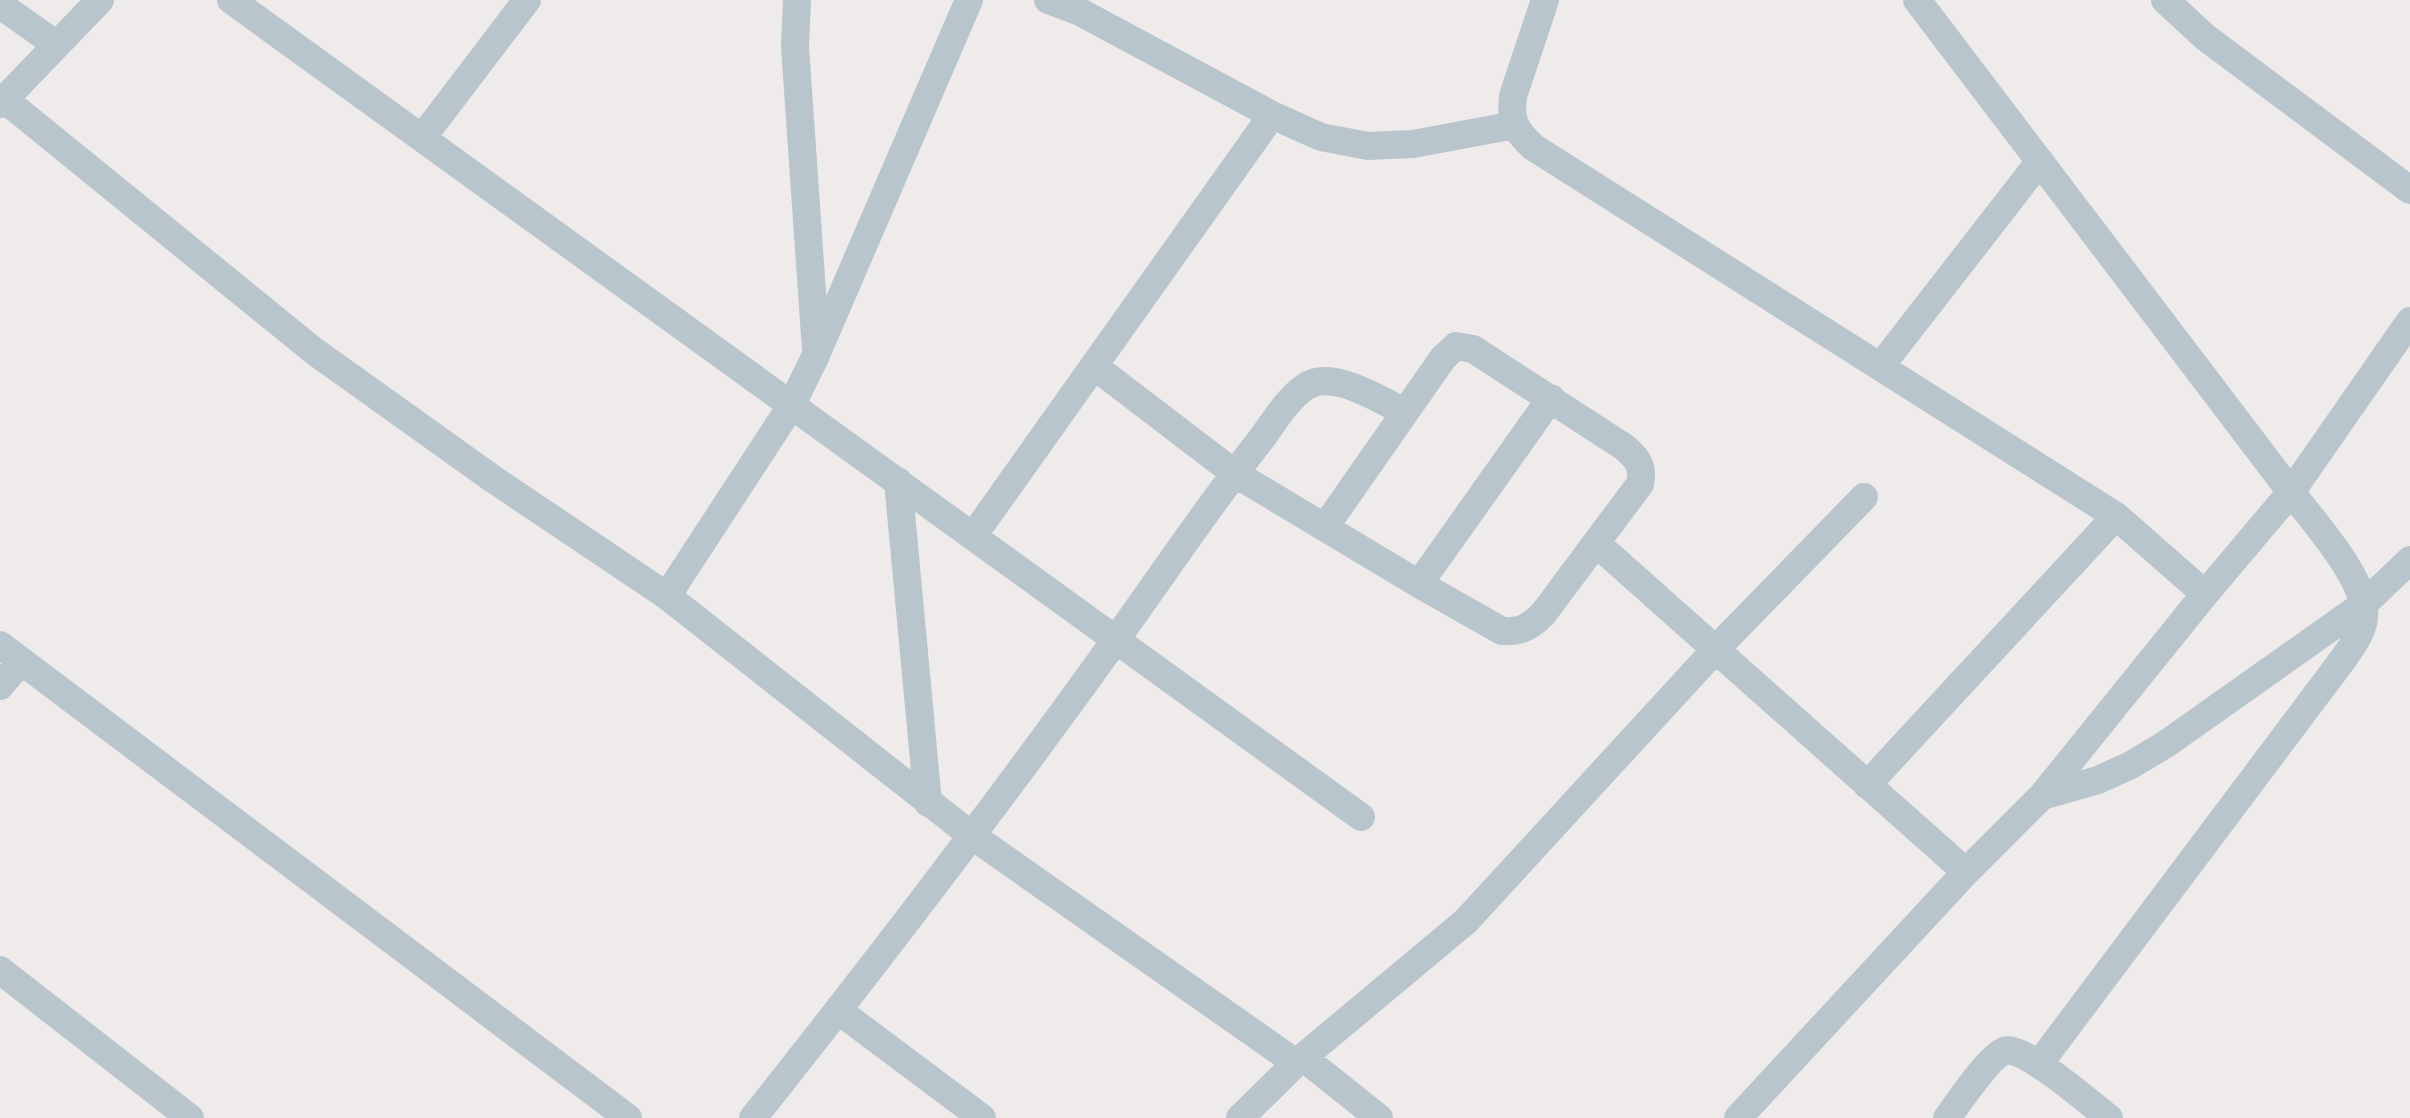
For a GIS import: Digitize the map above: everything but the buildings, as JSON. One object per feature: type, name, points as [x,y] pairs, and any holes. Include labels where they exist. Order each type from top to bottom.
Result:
[{"type":"street","points":[[100,0],[2,101],[314,351],[493,479],[667,596],[971,835],[1296,1063]]},
{"type":"street","points":[[231,0],[790,406],[898,481],[1115,641],[1361,817]]},
{"type":"street","points":[[422,138],[527,0]]},
{"type":"street","points":[[797,0],[795,47],[816,356]]},
{"type":"street","points":[[667,596],[790,406],[816,356],[969,0]]},
{"type":"street","points":[[1048,0],[1080,12],[1272,115],[1321,137],[1368,146],[1413,144],[1515,125]]},
{"type":"street","points":[[1916,0],[2346,566],[2361,591],[2364,604],[2364,619],[2358,637],[2344,658],[2039,1064]]},
{"type":"street","points":[[2165,0],[2205,37],[2410,190]]},
{"type":"street","points":[[1537,3],[1513,96],[1511,112],[1515,125],[1533,147],[2116,516],[2205,594]]},
{"type":"street","points":[[0,5],[58,45]]},
{"type":"street","points":[[973,536],[1272,115]]},
{"type":"street","points":[[1880,367],[2040,161]]},
{"type":"street","points":[[1738,1118],[1966,872],[2042,796],[2205,594],[2291,492],[2410,322]]},
{"type":"street","points":[[1094,366],[1234,473],[1324,527],[1419,584],[1502,631],[1518,632],[1531,625],[1543,614],[1640,484],[1642,473],[1640,464],[1624,446],[1473,349],[1463,346],[1449,350],[1324,527]]},
{"type":"street","points":[[753,1118],[839,1011],[1115,641],[1234,473],[1294,398],[1306,386],[1319,381],[1332,381],[1347,385],[1405,412]]},
{"type":"street","points":[[1419,584],[1551,398]]},
{"type":"street","points":[[898,481],[928,802]]},
{"type":"street","points":[[1240,1118],[1296,1063],[1466,921],[1715,650],[1864,497]]},
{"type":"street","points":[[1867,784],[2116,516]]},
{"type":"street","points":[[1597,544],[1966,872]]},
{"type":"street","points":[[2042,796],[2098,780],[2131,765],[2166,744],[2364,604],[2410,560]]},
{"type":"street","points":[[0,686],[10,653],[628,1118]]},
{"type":"street","points":[[0,970],[190,1118]]},
{"type":"street","points":[[839,1011],[982,1118]]},
{"type":"street","points":[[1947,1118],[1998,1054],[2012,1049],[2023,1053],[2039,1064],[2109,1118]]},
{"type":"street","points":[[1296,1063],[1305,1059],[1379,1118]]}]
